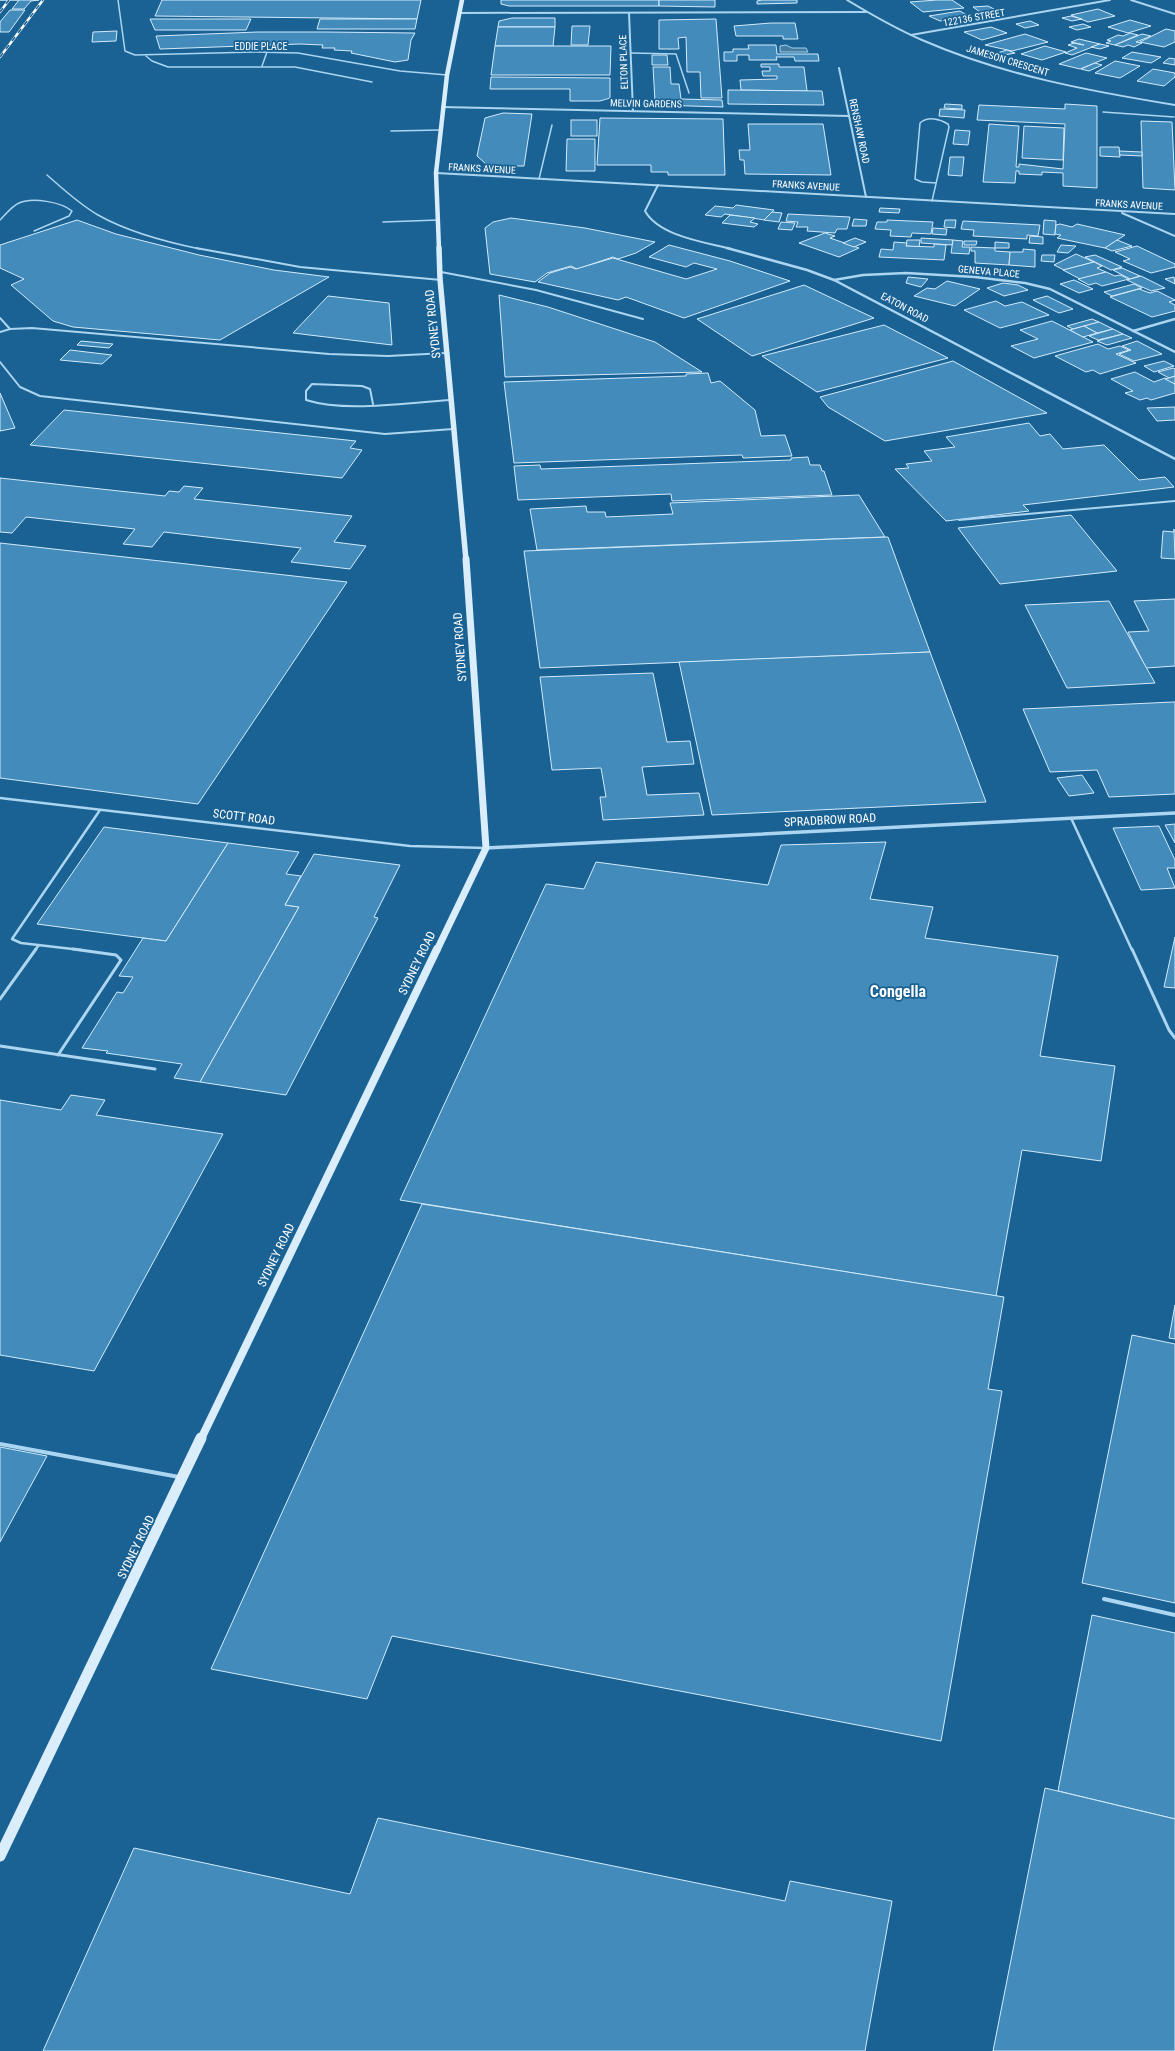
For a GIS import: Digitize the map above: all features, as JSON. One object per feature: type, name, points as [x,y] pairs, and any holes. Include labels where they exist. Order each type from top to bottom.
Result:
[{"type":"main road","name":"SYDNEY ROAD","points":[[0,1856],[486,848],[453,400],[441,280],[436,173],[442,107],[462,0]]},
{"type":"street","name":"JAMESON CRESCENT","points":[[847,0],[866,12],[911,35],[982,62],[1029,76],[1139,100],[1175,105]]},
{"type":"street","name":"122136 STREET","points":[[911,35],[1110,0]]},
{"type":"street","points":[[1131,0],[1175,14]]},
{"type":"street","points":[[459,13],[866,12]]},
{"type":"street","name":"ELTON PLACE","points":[[629,13],[633,111]]},
{"type":"street","name":"RENSHAW ROAD","points":[[839,68],[866,197]]},
{"type":"street","name":"MELVIN GARDENS","points":[[442,107],[849,116]]},
{"type":"street","name":"FRANKS AVENUE","points":[[436,173],[1175,214]]},
{"type":"street","name":"EATON ROAD","points":[[658,185],[645,211],[649,219],[660,228],[807,270],[834,280],[1175,459]]},
{"type":"street","points":[[1120,212],[1175,236]]},
{"type":"street","name":"GENEVA PLACE","points":[[834,280],[860,274],[897,272],[1015,280],[1050,289],[1175,352]]},
{"type":"street","points":[[1133,331],[1175,319]]},
{"type":"street","name":"SPRADBROW ROAD","points":[[486,848],[1175,813]]},
{"type":"lane","name":"EDDIE PLACE","points":[[118,0],[125,51],[135,55],[146,56],[267,52],[309,54],[400,71],[447,75]]},
{"type":"lane","points":[[262,66],[267,52]]},
{"type":"lane","points":[[631,52],[676,54],[689,93]]},
{"type":"lane","points":[[146,56],[149,59],[168,67],[262,66],[308,69],[372,82]]},
{"type":"lane","points":[[1103,112],[1175,117]]},
{"type":"lane","points":[[932,201],[949,127],[948,124],[942,120],[926,120],[920,123],[915,179],[918,181],[936,183]]},
{"type":"lane","points":[[539,179],[552,124]]},
{"type":"lane","points":[[390,131],[440,130]]},
{"type":"lane","points":[[47,175],[75,199],[106,220],[197,249],[289,265],[441,280]]},
{"type":"lane","points":[[0,220],[21,202],[28,201],[64,206],[72,211],[69,216],[34,231]]},
{"type":"lane","points":[[383,222],[438,220]]},
{"type":"lane","points":[[441,272],[536,290],[643,319]]},
{"type":"lane","points":[[0,318],[10,329]]},
{"type":"lane","points":[[0,332],[10,329],[32,328],[349,355],[448,353]]},
{"type":"lane","points":[[0,362],[17,385],[26,391],[40,396],[385,434],[455,428]]},
{"type":"lane","points":[[372,404],[370,389],[362,386],[312,384],[307,389],[305,397],[310,402],[322,405],[372,404],[453,400]]},
{"type":"lane","points":[[959,520],[1175,501]]},
{"type":"lane","name":"SCOTT ROAD","points":[[0,798],[410,846],[486,848]]},
{"type":"lane","points":[[58,1055],[121,960],[116,955],[21,943],[12,939],[100,810]]},
{"type":"lane","points":[[1071,818],[1169,1030],[1175,1038]]},
{"type":"lane","points":[[0,999],[39,945]]},
{"type":"lane","points":[[0,1046],[154,1069]]},
{"type":"lane","points":[[0,1444],[107,1465],[183,1477]]},
{"type":"lane","points":[[1104,1599],[1175,1615]]},
{"type":"water","points":[[786,45],[792,48],[806,48],[808,52],[780,52],[780,46]]},
{"type":"building","points":[[19,0],[39,0],[31,1],[24,9],[12,9]]},
{"type":"building","points":[[162,0],[421,0],[417,19],[155,16]]},
{"type":"building","points":[[501,0],[659,0],[659,6],[509,6],[501,4]]},
{"type":"building","points":[[659,0],[715,0],[715,7],[659,6]]},
{"type":"building","points":[[797,0],[797,3],[757,4],[757,1]]},
{"type":"building","points":[[952,0],[964,8],[923,12],[910,2]]},
{"type":"building","points":[[988,6],[996,10],[980,12],[973,7]]},
{"type":"building","points":[[1098,9],[1115,16],[1088,22],[1071,15]]},
{"type":"building","points":[[10,10],[25,10],[9,32],[0,32],[0,22]]},
{"type":"building","points":[[960,11],[970,17],[940,21],[929,16]]},
{"type":"building","points":[[1071,16],[1082,19],[1072,21],[1062,18]]},
{"type":"building","points":[[512,18],[555,18],[555,27],[498,27],[499,21]]},
{"type":"building","points":[[150,19],[251,19],[246,30],[155,30]]},
{"type":"building","points":[[320,19],[417,19],[415,29],[317,29]]},
{"type":"building","points":[[716,19],[722,98],[701,98],[700,72],[687,72],[686,37],[678,38],[679,49],[659,49],[659,20]]},
{"type":"building","points":[[1130,20],[1151,26],[1128,33],[1108,27]]},
{"type":"building","points":[[1030,21],[1039,25],[1025,28],[1016,24]]},
{"type":"building","points":[[795,23],[798,39],[783,39],[783,36],[736,36],[734,26]]},
{"type":"building","points":[[1083,24],[1091,27],[1077,30],[1069,27]]},
{"type":"building","points":[[572,26],[590,26],[588,45],[571,45]]},
{"type":"building","points":[[498,27],[555,27],[553,46],[495,46]]},
{"type":"building","points":[[991,27],[1007,33],[982,40],[964,32]]},
{"type":"building","points":[[1166,29],[1175,31],[1175,42],[1164,47],[1140,42]]},
{"type":"building","points":[[117,31],[116,41],[92,42],[93,32]]},
{"type":"building","points":[[258,32],[415,33],[411,40],[408,60],[395,62],[351,53],[352,51],[334,50],[335,48],[322,48],[323,45],[300,44],[160,49],[156,36]]},
{"type":"building","points":[[1130,33],[1138,35],[1115,45],[1106,43],[1111,41],[1107,40],[1118,35],[1123,36]]},
{"type":"building","points":[[1025,34],[1048,42],[1012,51],[985,45]]},
{"type":"building","points":[[1142,34],[1151,36],[1136,42],[1142,43],[1134,47],[1128,45],[1123,47],[1115,45]]},
{"type":"building","points":[[1079,39],[1100,44],[1072,55],[1065,53],[1077,48],[1068,45],[1074,43],[1084,45],[1071,42]]},
{"type":"building","points":[[1100,44],[1109,46],[1100,49],[1091,47]]},
{"type":"building","points":[[748,45],[776,45],[777,54],[818,54],[819,61],[795,61],[794,57],[776,57],[777,60],[749,60],[749,55],[737,55],[737,61],[724,61],[724,52],[733,52],[733,49],[749,49]]},
{"type":"building","points":[[495,46],[611,46],[610,75],[491,75]]},
{"type":"building","points":[[1045,46],[1066,52],[1042,60],[1021,54]]},
{"type":"building","points":[[1007,50],[1015,53],[1005,55],[997,53]]},
{"type":"building","points":[[1132,52],[1161,57],[1151,63],[1122,58]]},
{"type":"building","points":[[1086,53],[1107,58],[1080,69],[1059,64]]},
{"type":"building","points":[[652,55],[667,55],[668,65],[652,65]]},
{"type":"building","points":[[1169,58],[1175,59],[1175,65],[1163,63]]},
{"type":"building","points":[[1115,61],[1140,66],[1120,78],[1095,73]]},
{"type":"building","points":[[1095,63],[1102,65],[1089,71],[1081,69]]},
{"type":"building","points":[[761,64],[779,64],[779,67],[804,67],[807,91],[741,90],[740,80],[777,79],[777,76],[763,76],[762,71],[770,71],[770,67],[761,67]]},
{"type":"building","points":[[653,67],[670,67],[671,84],[679,84],[681,99],[722,100],[723,107],[658,105],[655,101]]},
{"type":"building","points":[[1153,69],[1175,73],[1175,77],[1164,86],[1137,81]]},
{"type":"building","points":[[491,77],[610,78],[610,98],[600,101],[570,101],[570,89],[490,89]]},
{"type":"building","points":[[728,90],[822,91],[824,105],[728,104]]},
{"type":"building","points":[[945,104],[962,105],[962,109],[944,108]]},
{"type":"building","points":[[1065,104],[1097,106],[1097,188],[1063,186],[1063,173],[1042,172],[1042,175],[1019,174],[1019,171],[1016,171],[1015,183],[983,182],[989,124],[1019,126],[1016,167],[1019,167],[1019,164],[1063,169],[1065,124],[977,120],[979,105],[1065,109]]},
{"type":"building","points":[[940,109],[965,110],[964,118],[939,116]]},
{"type":"building","points":[[503,113],[532,114],[524,166],[498,166],[486,164],[477,156],[485,118]]},
{"type":"building","points":[[600,118],[723,119],[725,175],[668,175],[668,172],[651,172],[651,165],[597,165]]},
{"type":"building","points":[[571,120],[597,120],[597,136],[571,136]]},
{"type":"building","points":[[1141,121],[1172,122],[1175,190],[1143,188]]},
{"type":"building","points":[[748,124],[823,124],[831,175],[745,174],[744,160],[740,160],[739,150],[750,150]]},
{"type":"building","points":[[1024,126],[1064,128],[1063,160],[1022,158]]},
{"type":"building","points":[[955,130],[970,131],[968,145],[953,144]]},
{"type":"building","points":[[567,139],[595,139],[595,171],[566,171]]},
{"type":"building","points":[[1100,147],[1119,147],[1120,157],[1100,156]]},
{"type":"building","points":[[1119,151],[1142,152],[1142,156],[1120,155]]},
{"type":"building","points":[[950,157],[964,157],[962,176],[948,175]]},
{"type":"building","points":[[736,205],[774,210],[765,220],[725,214],[721,217],[705,215],[715,206],[733,208]]},
{"type":"building","points":[[880,208],[900,209],[899,213],[879,212]]},
{"type":"building","points":[[772,212],[782,213],[779,222],[764,220]]},
{"type":"building","points":[[788,214],[850,217],[847,229],[837,229],[835,233],[807,231],[808,227],[796,227],[798,222],[786,221]]},
{"type":"building","points":[[730,215],[755,218],[750,222],[758,224],[754,227],[722,223]]},
{"type":"building","points":[[511,218],[585,228],[655,242],[636,253],[618,259],[613,257],[577,269],[571,266],[547,273],[535,282],[490,274],[485,228],[493,222]]},
{"type":"building","points":[[854,219],[867,220],[866,226],[852,226]]},
{"type":"building","points":[[77,220],[116,234],[199,255],[274,270],[329,277],[220,340],[73,327],[53,321],[11,285],[24,279],[0,268],[0,245]]},
{"type":"building","points":[[887,220],[933,222],[931,234],[912,233],[911,237],[890,236],[891,230],[875,229],[877,222],[887,222]]},
{"type":"building","points":[[945,220],[956,220],[955,228],[944,227]]},
{"type":"building","points":[[1044,220],[1056,221],[1055,235],[1043,234]]},
{"type":"building","points":[[963,221],[1040,225],[1038,236],[1027,235],[1027,239],[973,236],[974,230],[961,229]]},
{"type":"building","points":[[781,222],[795,223],[792,230],[778,229]]},
{"type":"building","points":[[1060,224],[1072,227],[1077,224],[1125,235],[1105,248],[1057,238],[1061,235],[1055,234],[1056,225]]},
{"type":"building","points":[[933,228],[947,229],[946,235],[932,234]]},
{"type":"building","points":[[825,233],[835,236],[830,238],[859,248],[839,257],[799,243]]},
{"type":"building","points":[[1030,236],[1043,237],[1043,244],[1029,243]]},
{"type":"building","points":[[855,238],[866,242],[854,247],[843,243]]},
{"type":"building","points":[[921,238],[953,240],[952,245],[921,243]]},
{"type":"building","points":[[907,240],[920,240],[919,247],[906,246]]},
{"type":"building","points":[[953,240],[963,241],[962,247],[970,247],[969,254],[951,253]]},
{"type":"building","points":[[1117,240],[1132,246],[1112,251],[1105,248]]},
{"type":"building","points":[[964,241],[977,241],[976,245],[964,245]]},
{"type":"building","points":[[894,242],[907,243],[906,246],[934,247],[934,244],[946,245],[944,260],[879,257],[881,249],[893,250]]},
{"type":"building","points":[[995,242],[1009,243],[1009,248],[995,248]]},
{"type":"building","points":[[669,245],[730,261],[790,281],[684,318],[626,297],[618,300],[538,282],[550,273],[570,267],[576,269],[613,258],[686,279],[717,269],[694,263],[686,267],[649,257]]},
{"type":"building","points":[[1061,245],[1076,246],[1068,253],[1057,252]]},
{"type":"building","points":[[1137,246],[1175,264],[1175,267],[1151,273],[1123,261],[1130,259],[1115,252]]},
{"type":"building","points":[[971,247],[995,248],[995,251],[1010,252],[1009,265],[975,263],[975,251],[971,251]]},
{"type":"building","points":[[1023,249],[1035,250],[1035,267],[1009,265],[1010,252],[1023,252]]},
{"type":"building","points":[[1076,254],[1094,262],[1064,270],[1054,265]]},
{"type":"building","points":[[1042,255],[1055,255],[1054,262],[1041,261]]},
{"type":"building","points":[[1095,255],[1122,267],[1111,270],[1085,257]]},
{"type":"building","points":[[1094,262],[1102,266],[1097,268],[1106,272],[1080,279],[1063,270]]},
{"type":"building","points":[[1122,268],[1140,276],[1130,279],[1113,270]]},
{"type":"building","points":[[1106,272],[1115,276],[1120,275],[1129,279],[1102,286],[1096,283],[1089,285],[1078,279]]},
{"type":"building","points":[[1141,276],[1165,288],[1151,291],[1127,280]]},
{"type":"building","points":[[908,277],[928,279],[921,287],[906,283]]},
{"type":"building","points":[[1174,277],[1175,284],[1165,279]]},
{"type":"building","points":[[1074,280],[1093,289],[1079,293],[1060,284]]},
{"type":"building","points":[[947,281],[980,289],[955,306],[914,296],[927,288],[935,289]]},
{"type":"building","points":[[1003,283],[1018,285],[1028,290],[1004,296],[987,288]]},
{"type":"building","points":[[1134,284],[1142,288],[1112,296],[1104,292]]},
{"type":"building","points":[[804,285],[874,318],[752,356],[697,319]]},
{"type":"building","points":[[1139,289],[1150,293],[1157,291],[1175,300],[1169,302],[1175,305],[1175,311],[1152,317],[1110,297]]},
{"type":"building","points":[[499,295],[548,307],[655,342],[702,372],[505,377]]},
{"type":"building","points":[[328,296],[389,303],[392,345],[293,333]]},
{"type":"building","points":[[1047,296],[1073,309],[1059,313],[1033,300]]},
{"type":"building","points":[[996,301],[1005,306],[1022,302],[1049,315],[1000,328],[964,310]]},
{"type":"building","points":[[1092,319],[1099,322],[1073,329],[1067,326]]},
{"type":"building","points":[[1052,321],[1093,342],[1034,358],[1011,346],[1038,339],[1020,330]]},
{"type":"building","points":[[1099,322],[1113,329],[1097,333],[1084,326]]},
{"type":"building","points":[[884,325],[948,358],[817,392],[762,356]]},
{"type":"building","points":[[1084,326],[1097,333],[1083,337],[1070,330]]},
{"type":"building","points":[[1113,329],[1123,334],[1098,340],[1089,336]]},
{"type":"building","points":[[1123,334],[1132,338],[1107,345],[1097,341]]},
{"type":"building","points":[[81,341],[113,344],[109,348],[77,345]]},
{"type":"building","points":[[1137,341],[1162,354],[1134,361],[1119,354],[1131,350],[1122,346]]},
{"type":"building","points":[[1098,344],[1108,349],[1120,346],[1129,350],[1116,354],[1136,363],[1100,374],[1093,370],[1086,372],[1055,356]]},
{"type":"building","points":[[70,350],[112,355],[102,364],[60,360]]},
{"type":"building","points":[[953,361],[1047,413],[885,441],[828,407],[820,397]]},
{"type":"building","points":[[1164,361],[1174,366],[1154,372],[1144,366]]},
{"type":"building","points":[[1173,368],[1175,369],[1175,376],[1169,378],[1158,372]]},
{"type":"building","points":[[1135,372],[1154,382],[1165,378],[1175,384],[1175,393],[1151,400],[1147,398],[1140,400],[1125,393],[1133,391],[1111,379]]},
{"type":"building","points":[[708,373],[711,383],[720,381],[755,410],[761,436],[785,435],[792,456],[743,458],[742,455],[514,463],[504,382],[686,376],[686,374]]},
{"type":"building","points":[[1175,376],[1175,384],[1165,379],[1169,378]]},
{"type":"building","points":[[0,393],[15,428],[0,431]]},
{"type":"building","points":[[1175,407],[1175,420],[1157,421],[1147,408]]},
{"type":"building","points":[[64,410],[356,441],[350,448],[362,450],[342,478],[30,445]]},
{"type":"building","points":[[1029,423],[1040,436],[1050,434],[1063,449],[1104,445],[1139,480],[1165,477],[1174,487],[1023,505],[1029,511],[946,521],[895,469],[909,468],[906,464],[932,461],[924,451],[955,447],[946,437]]},
{"type":"building","points":[[808,457],[810,465],[820,465],[822,471],[824,471],[832,495],[672,501],[671,494],[518,500],[514,466],[540,465],[541,469],[791,460],[791,458]]},
{"type":"building","points":[[0,478],[165,496],[169,491],[179,492],[184,486],[203,488],[194,499],[352,516],[334,542],[366,546],[350,569],[291,562],[301,548],[164,532],[152,547],[123,544],[135,529],[26,517],[12,533],[0,532]]},
{"type":"building","points":[[859,495],[885,537],[537,550],[530,509],[586,506],[587,512],[605,512],[606,517],[673,514],[670,503]]},
{"type":"building","points":[[1071,515],[1117,571],[1000,584],[958,528]]},
{"type":"building","points":[[1174,529],[1175,559],[1161,558],[1163,531],[1174,532]]},
{"type":"building","points":[[888,537],[930,652],[540,668],[524,551]]},
{"type":"building","points":[[0,543],[347,582],[198,804],[0,778]]},
{"type":"building","points":[[1175,599],[1175,666],[1146,668],[1128,632],[1149,631],[1134,601]]},
{"type":"building","points":[[1109,601],[1155,683],[1067,688],[1025,605]]},
{"type":"building","points":[[930,652],[986,802],[712,815],[679,662]]},
{"type":"building","points":[[653,673],[667,742],[690,741],[694,764],[642,767],[647,795],[699,793],[704,815],[603,820],[600,797],[606,797],[601,768],[552,770],[540,677]]},
{"type":"building","points":[[1175,702],[1175,794],[1109,797],[1097,770],[1050,772],[1023,709]]},
{"type":"building","points":[[1082,775],[1094,793],[1069,796],[1057,778]]},
{"type":"building","points":[[1175,824],[1175,843],[1165,825]]},
{"type":"building","points":[[1159,826],[1175,860],[1175,868],[1167,868],[1175,888],[1141,890],[1113,828]]},
{"type":"building","points":[[104,827],[228,843],[166,941],[37,924]]},
{"type":"building","points":[[886,842],[870,899],[933,907],[925,938],[1058,956],[1040,1056],[1115,1066],[1101,1161],[1022,1150],[996,1296],[400,1200],[546,884],[584,889],[596,862],[768,885],[781,845]]},
{"type":"building","points":[[228,843],[299,852],[286,874],[301,876],[285,905],[299,907],[200,1082],[174,1078],[182,1064],[82,1048],[117,992],[123,993],[133,977],[119,976],[143,938],[166,941]]},
{"type":"building","points":[[314,854],[400,865],[374,917],[378,918],[286,1095],[200,1082],[299,907],[285,905]]},
{"type":"building","points":[[1175,937],[1175,988],[1164,987]]},
{"type":"building","points":[[71,1095],[105,1100],[96,1115],[223,1134],[94,1371],[0,1355],[0,1100],[61,1110]]},
{"type":"building","points":[[422,1204],[1004,1297],[988,1389],[1002,1391],[941,1741],[392,1636],[367,1699],[211,1669]]},
{"type":"building","points":[[1175,1305],[1175,1339],[1169,1338]]},
{"type":"building","points":[[1132,1335],[1175,1344],[1175,1603],[1082,1583]]},
{"type":"building","points":[[0,1447],[47,1456],[0,1542]]},
{"type":"building","points":[[1092,1615],[1175,1633],[1175,1819],[1058,1791]]},
{"type":"building","points":[[1045,1788],[1175,1819],[1175,2051],[993,2051]]},
{"type":"building","points":[[378,1818],[785,1901],[790,1881],[892,1901],[865,2051],[43,2051],[134,1848],[350,1894]]},
{"type":"railway","points":[[0,12],[9,0]]},
{"type":"railway","points":[[0,57],[43,0]]},
{"type":"district","name":"Congella","points":[[898,991]]}]
